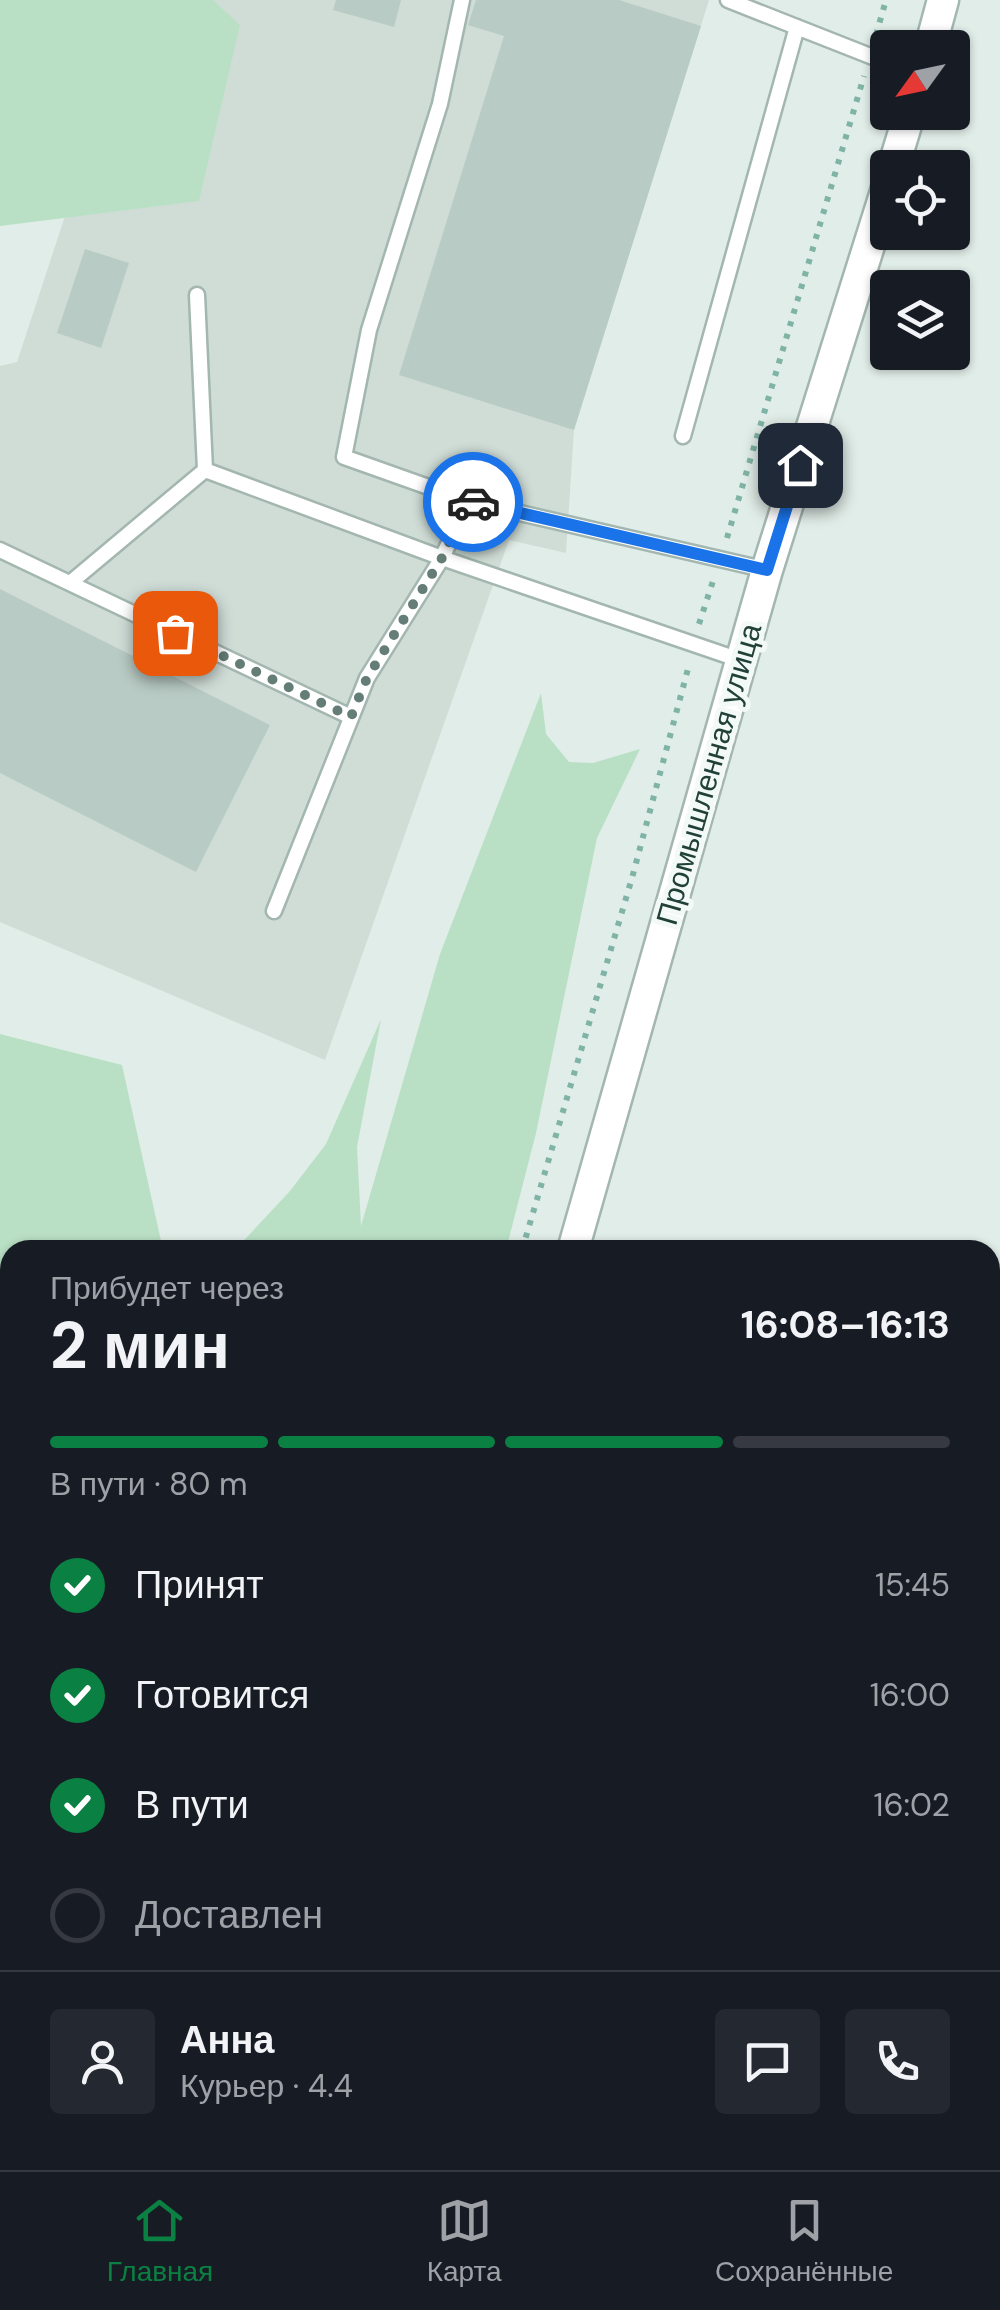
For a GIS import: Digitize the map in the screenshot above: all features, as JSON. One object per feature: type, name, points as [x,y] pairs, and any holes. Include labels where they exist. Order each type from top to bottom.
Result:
[{"type":"street","points":[[935,30],[943,0]]},
{"type":"street","name":"Промышленная улица","points":[[576,1240],[767,570],[870,241]]},
{"type":"lane","points":[[462,0],[440,104],[369,330],[344,457],[468,501],[767,570]]},
{"type":"lane","points":[[728,0],[870,56]]},
{"type":"lane","points":[[683,436],[797,27]]},
{"type":"lane","points":[[197,295],[205,470]]},
{"type":"lane","points":[[205,470],[442,558],[741,660]]},
{"type":"lane","points":[[70,583],[205,470]]},
{"type":"lane","points":[[274,911],[367,678],[442,558],[468,501]]},
{"type":"lane","points":[[0,550],[351,717]]},
{"type":"shaded area","points":[[136,0],[709,0],[574,430],[566,553],[509,540],[325,1060],[0,922],[0,366],[17,362]]},
{"type":"green space","points":[[0,0],[213,0],[240,25],[199,201],[0,226]]},
{"type":"green space","points":[[541,693],[546,734],[569,762],[593,763],[640,749],[597,838],[536,1133],[509,1240],[244,1240],[290,1191],[326,1144],[381,1019],[357,1147],[361,1226],[440,954]]},
{"type":"green space","points":[[0,1034],[122,1065],[161,1240],[0,1240]]},
{"type":"building","points":[[336,0],[401,0],[394,27],[333,10]]},
{"type":"building","points":[[476,0],[619,0],[701,26],[574,430],[399,375],[504,36],[468,25]]},
{"type":"building","points":[[85,249],[129,263],[101,348],[57,333]]},
{"type":"building","points":[[0,589],[270,725],[196,872],[0,773]]},
{"type":"way so far","points":[[175,633],[351,717],[367,678],[442,558],[468,501],[473,502]]},
{"type":"route","points":[[473,502],[767,570],[800,465]]}]
